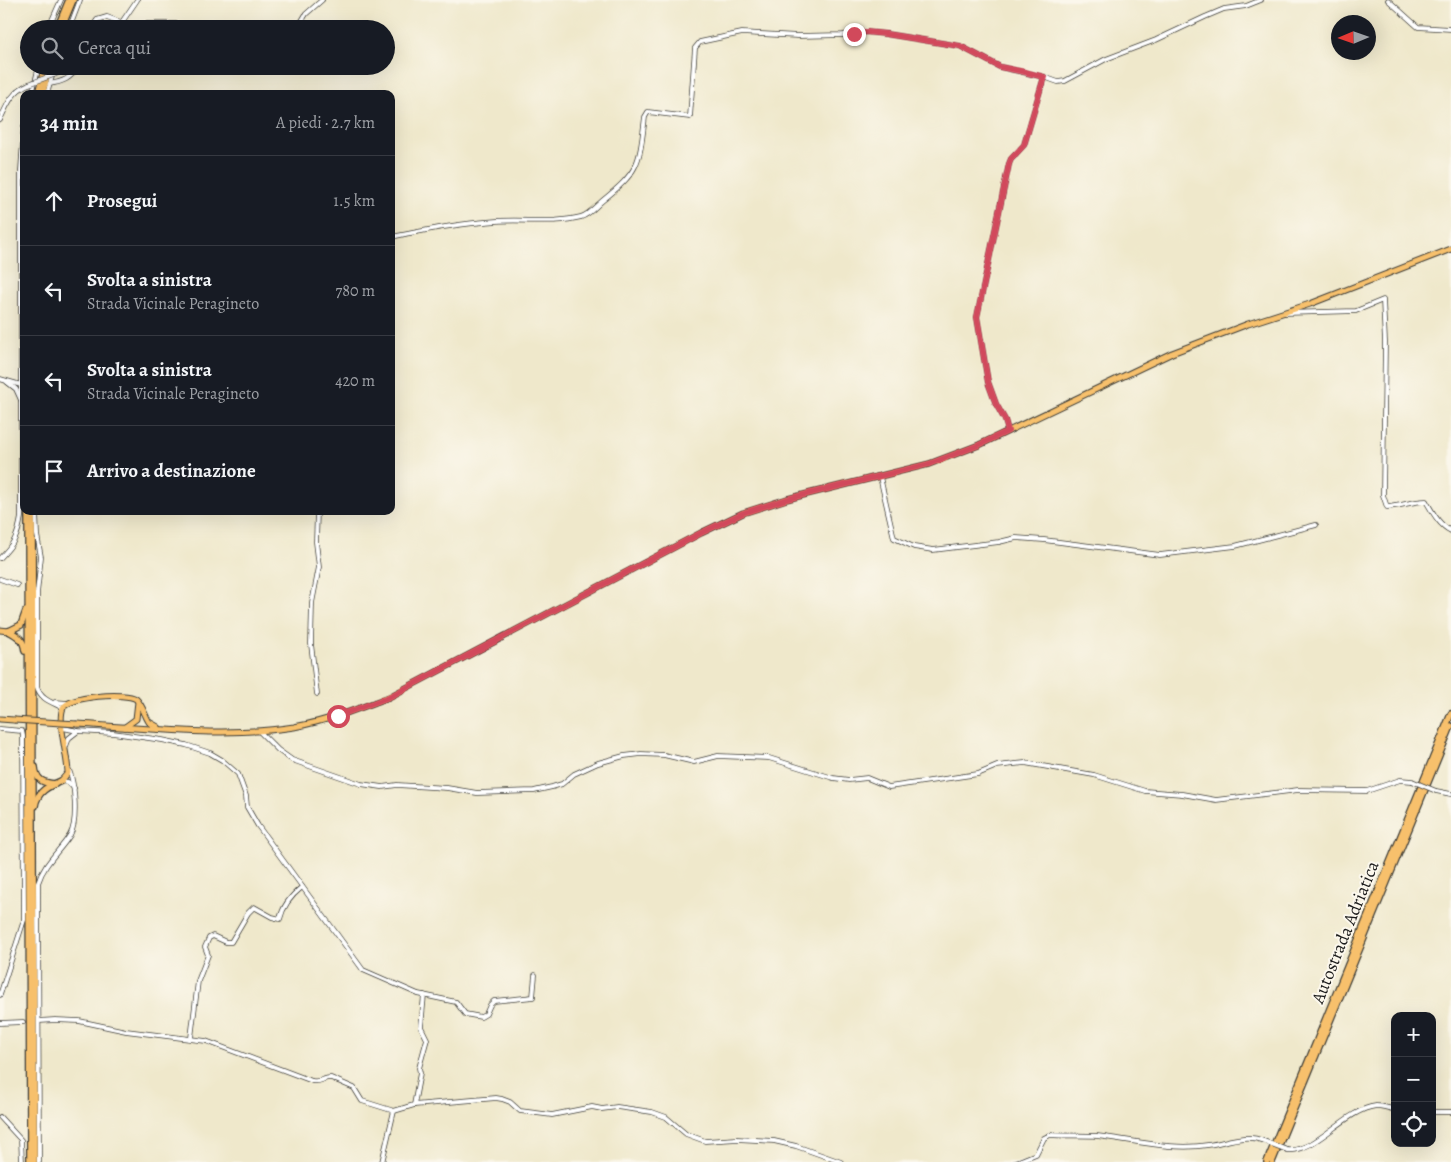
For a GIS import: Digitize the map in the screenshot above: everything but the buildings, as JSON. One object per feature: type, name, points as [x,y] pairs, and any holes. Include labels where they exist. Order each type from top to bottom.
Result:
[{"type":"highway","points":[[61,20],[69,0]]},
{"type":"highway","points":[[65,20],[73,0]]},
{"type":"highway","points":[[39,90],[43,75]]},
{"type":"highway","points":[[43,90],[47,75]]},
{"type":"highway","points":[[28,515],[32,732],[34,1162]]},
{"type":"highway","points":[[30,1162],[28,597],[32,515]]},
{"type":"highway","points":[[9,631],[15,629],[23,621],[28,597]]},
{"type":"highway","points":[[9,631],[20,638],[25,648],[25,682],[28,695]]},
{"type":"highway","name":"Autostrada Adriatica","points":[[1267,1162],[1451,714]]},
{"type":"highway","name":"Autostrada Adriatica","points":[[1272,1162],[1451,726]]},
{"type":"highway","points":[[32,732],[35,744],[35,769],[37,776],[43,782],[58,783]]},
{"type":"highway","points":[[32,840],[37,798],[43,790],[58,783]]},
{"type":"main road","points":[[0,720],[220,732],[259,731],[319,722],[354,711],[389,697],[701,533],[743,513],[787,499],[880,477],[948,458],[1172,353],[1451,249]]},
{"type":"main road","points":[[0,630],[9,631]]},
{"type":"main road","points":[[58,783],[68,773],[63,728],[63,708],[67,702],[78,698],[121,695],[132,697],[143,707],[149,722],[154,726],[166,729]]},
{"type":"main road","points":[[138,702],[136,719],[141,728]]},
{"type":"main road","points":[[141,728],[146,716]]},
{"type":"main road","points":[[124,727],[136,719]]},
{"type":"street","points":[[52,20],[61,0]]},
{"type":"street","points":[[72,20],[80,0]]},
{"type":"street","points":[[123,20],[137,0]]},
{"type":"street","points":[[302,20],[322,0]]},
{"type":"street","points":[[395,236],[475,222],[565,220],[585,215],[625,182],[634,170],[640,155],[645,117],[648,112],[690,117],[695,48],[700,42],[742,33],[798,36],[866,32],[886,34],[960,46],[1000,67],[1058,82],[1065,81],[1106,59],[1156,40],[1205,16],[1224,9],[1246,6],[1261,0]]},
{"type":"street","points":[[1388,0],[1418,27],[1451,29]]},
{"type":"street","points":[[97,20],[107,17],[116,20]]},
{"type":"street","points":[[33,90],[37,75]]},
{"type":"street","points":[[48,90],[52,75]]},
{"type":"street","points":[[0,120],[11,97],[21,87],[53,75]]},
{"type":"street","points":[[49,84],[67,80],[72,75]]},
{"type":"street","points":[[1008,431],[988,382],[977,317],[1009,164],[1011,159],[1024,145],[1044,77]]},
{"type":"street","points":[[1284,312],[1289,314],[1356,311],[1383,300],[1385,342],[1383,495],[1387,507],[1402,506],[1416,501],[1426,502],[1435,516],[1451,531]]},
{"type":"street","points":[[13,384],[20,373]]},
{"type":"street","points":[[0,379],[20,385]]},
{"type":"street","points":[[13,384],[20,398]]},
{"type":"street","points":[[880,477],[894,538],[911,546],[927,549],[944,549],[1016,538],[1160,555],[1235,546],[1316,525]]},
{"type":"street","points":[[0,558],[14,542],[19,531],[21,515]]},
{"type":"street","points":[[36,515],[41,557],[37,593],[37,687],[42,698],[63,708]]},
{"type":"street","points":[[317,515],[316,542],[319,567],[312,603],[311,644],[318,694]]},
{"type":"street","points":[[0,578],[17,585]]},
{"type":"street","points":[[51,701],[67,702]]},
{"type":"street","points":[[63,728],[77,732],[113,734],[186,745],[210,753],[222,760],[238,774],[250,814],[363,970],[424,996],[456,1002],[465,1014],[483,1016],[494,1001],[533,997],[535,975]]},
{"type":"street","points":[[0,729],[22,731],[24,736],[24,920],[0,995]]},
{"type":"street","points":[[259,731],[278,750],[292,760],[362,784],[382,787],[397,785],[447,788],[476,793],[534,791],[552,787],[562,784],[574,774],[598,763],[624,756],[641,754],[664,755],[694,762],[718,756],[769,758],[833,778],[849,780],[870,778],[889,787],[978,774],[997,766],[1025,763],[1094,775],[1145,791],[1176,793],[1216,800],[1298,790],[1367,791],[1394,782],[1412,781],[1436,791],[1451,794]]},
{"type":"street","points":[[65,749],[69,738],[77,732]]},
{"type":"street","points":[[39,1162],[38,882],[44,868],[72,832],[75,800],[68,766]]},
{"type":"street","points":[[58,783],[68,782],[74,788]]},
{"type":"street","points":[[191,1038],[198,981],[208,955],[205,947],[209,938],[213,936],[226,942],[231,942],[249,911],[254,907],[272,918],[280,919],[281,912],[285,906],[302,886]]},
{"type":"street","points":[[414,1106],[420,1073],[419,1068],[426,1039],[421,1027],[424,996]]},
{"type":"street","points":[[39,1021],[79,1021],[126,1031],[191,1038],[220,1045],[254,1060],[312,1081],[321,1082],[331,1078],[354,1088],[362,1101],[394,1111],[414,1106],[496,1098],[510,1102],[520,1112],[560,1114],[592,1107],[602,1109],[629,1108],[662,1115],[686,1134],[705,1141],[737,1138],[774,1142],[796,1146],[841,1162]]},
{"type":"street","points":[[0,1023],[23,1022]]},
{"type":"street","points":[[1016,1162],[1036,1154],[1044,1138],[1050,1135],[1096,1136],[1140,1143],[1191,1147],[1209,1145],[1247,1136],[1293,1151],[1305,1148],[1359,1111],[1378,1106],[1391,1109]]},
{"type":"street","points":[[382,1162],[394,1111]]},
{"type":"street","points":[[1436,1112],[1451,1112]]},
{"type":"street","points":[[0,1118],[21,1140],[22,1162]]},
{"type":"route","points":[[338,716],[389,697],[701,533],[743,513],[787,499],[929,464],[948,458],[1008,431],[988,382],[977,317],[1009,164],[1011,159],[1024,145],[1044,77],[1000,67],[960,46],[907,36],[866,32],[854,34]]}]
